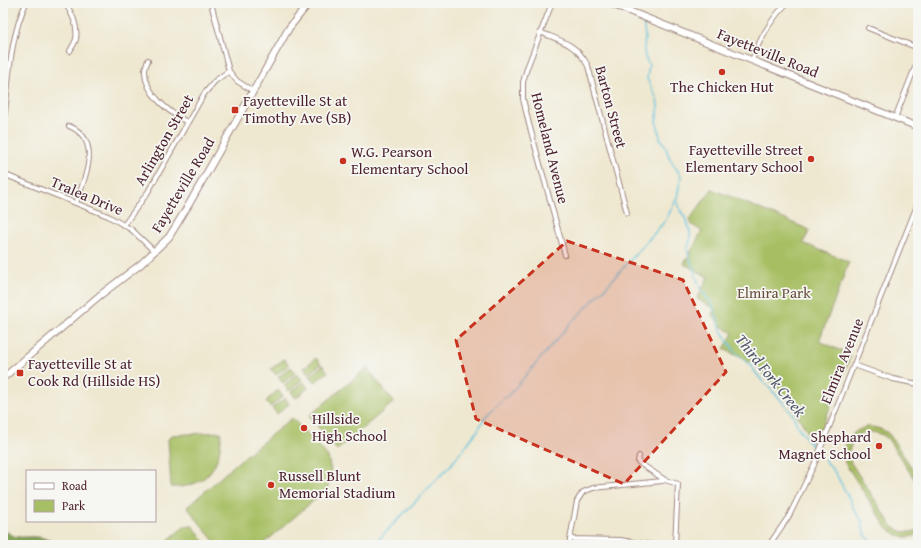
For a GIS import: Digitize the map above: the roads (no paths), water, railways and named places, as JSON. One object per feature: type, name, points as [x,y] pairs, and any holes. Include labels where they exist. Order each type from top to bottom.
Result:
[{"type":"main road","name":"Fayetteville Road","points":[[3,378],[99,296],[155,252],[172,232],[289,28],[309,3]]},
{"type":"main road","name":"Fayetteville Road","points":[[609,3],[918,127]]},
{"type":"street","points":[[3,127],[11,50],[15,29],[26,3]]},
{"type":"street","points":[[65,3],[72,14],[76,30],[76,40],[70,51]]},
{"type":"street","points":[[211,3],[229,71],[237,81],[253,91]]},
{"type":"street","name":"Homeland Avenue","points":[[552,3],[524,77],[524,99],[529,124],[565,255]]},
{"type":"street","points":[[752,60],[760,39],[779,11],[787,3]]},
{"type":"street","points":[[868,28],[918,48]]},
{"type":"street","name":"Barton Street","points":[[540,32],[572,46],[581,54],[588,66],[627,213]]},
{"type":"street","points":[[148,60],[144,71],[148,84],[153,93],[167,109],[187,122]]},
{"type":"street","points":[[895,118],[918,60]]},
{"type":"street","name":"Arlington Street","points":[[124,225],[150,189],[207,89],[222,75],[229,71]]},
{"type":"street","points":[[69,126],[77,129],[81,133],[86,142],[89,154],[86,176],[76,203]]},
{"type":"street","name":"Tralea Drive","points":[[3,174],[101,212],[124,225],[140,237],[155,252]]},
{"type":"street","name":"Elmira Avenue","points":[[769,545],[789,516],[814,465],[918,203]]},
{"type":"street","points":[[854,365],[893,379],[918,384]]},
{"type":"street","points":[[639,456],[638,462],[665,480],[678,484],[675,545]]},
{"type":"street","points":[[568,545],[577,501],[581,494],[586,490],[665,480]]},
{"type":"street","points":[[570,539],[620,540],[652,545]]},
{"type":"street","points":[[471,543],[478,545]]},
{"type":"waterway","name":"Third Fork Creek","points":[[643,23],[645,36],[644,50],[645,57],[649,65],[647,79],[657,99],[658,106],[656,122],[660,138],[664,143],[670,159],[681,176],[677,198],[680,210],[687,221],[690,232],[690,240],[687,250],[700,288],[713,306],[722,332],[735,352],[750,365],[759,377],[781,400],[793,415],[798,427],[813,447]]},
{"type":"waterway","points":[[373,545],[450,466],[478,430],[485,417],[509,395],[570,324],[607,286],[666,220],[677,198]]},
{"type":"waterway","name":"Third Fork Creek","points":[[824,459],[836,474],[853,508],[862,521],[864,533],[877,545]]},
{"type":"place","name":"The Chicken Hut","points":[[722,72]]},
{"type":"place","name":"Fayetteville St at Timothy Ave (SB)","points":[[235,110]]},
{"type":"place","name":"Fayetteville Street Elementary School","points":[[811,159]]},
{"type":"place","name":"W.G. Pearson Elementary School","points":[[343,161]]},
{"type":"place","name":"Fayetteville St at Cook Rd (Hillside HS)","points":[[20,373]]},
{"type":"place","name":"Hillside High School","points":[[304,428]]},
{"type":"place","name":"Shephard Magnet School","points":[[879,446]]},
{"type":"place","name":"Russell Blunt Memorial Stadium","points":[[271,485]]},
{"type":"park label","name":"Elmira Park","points":[[774,293]]}]
